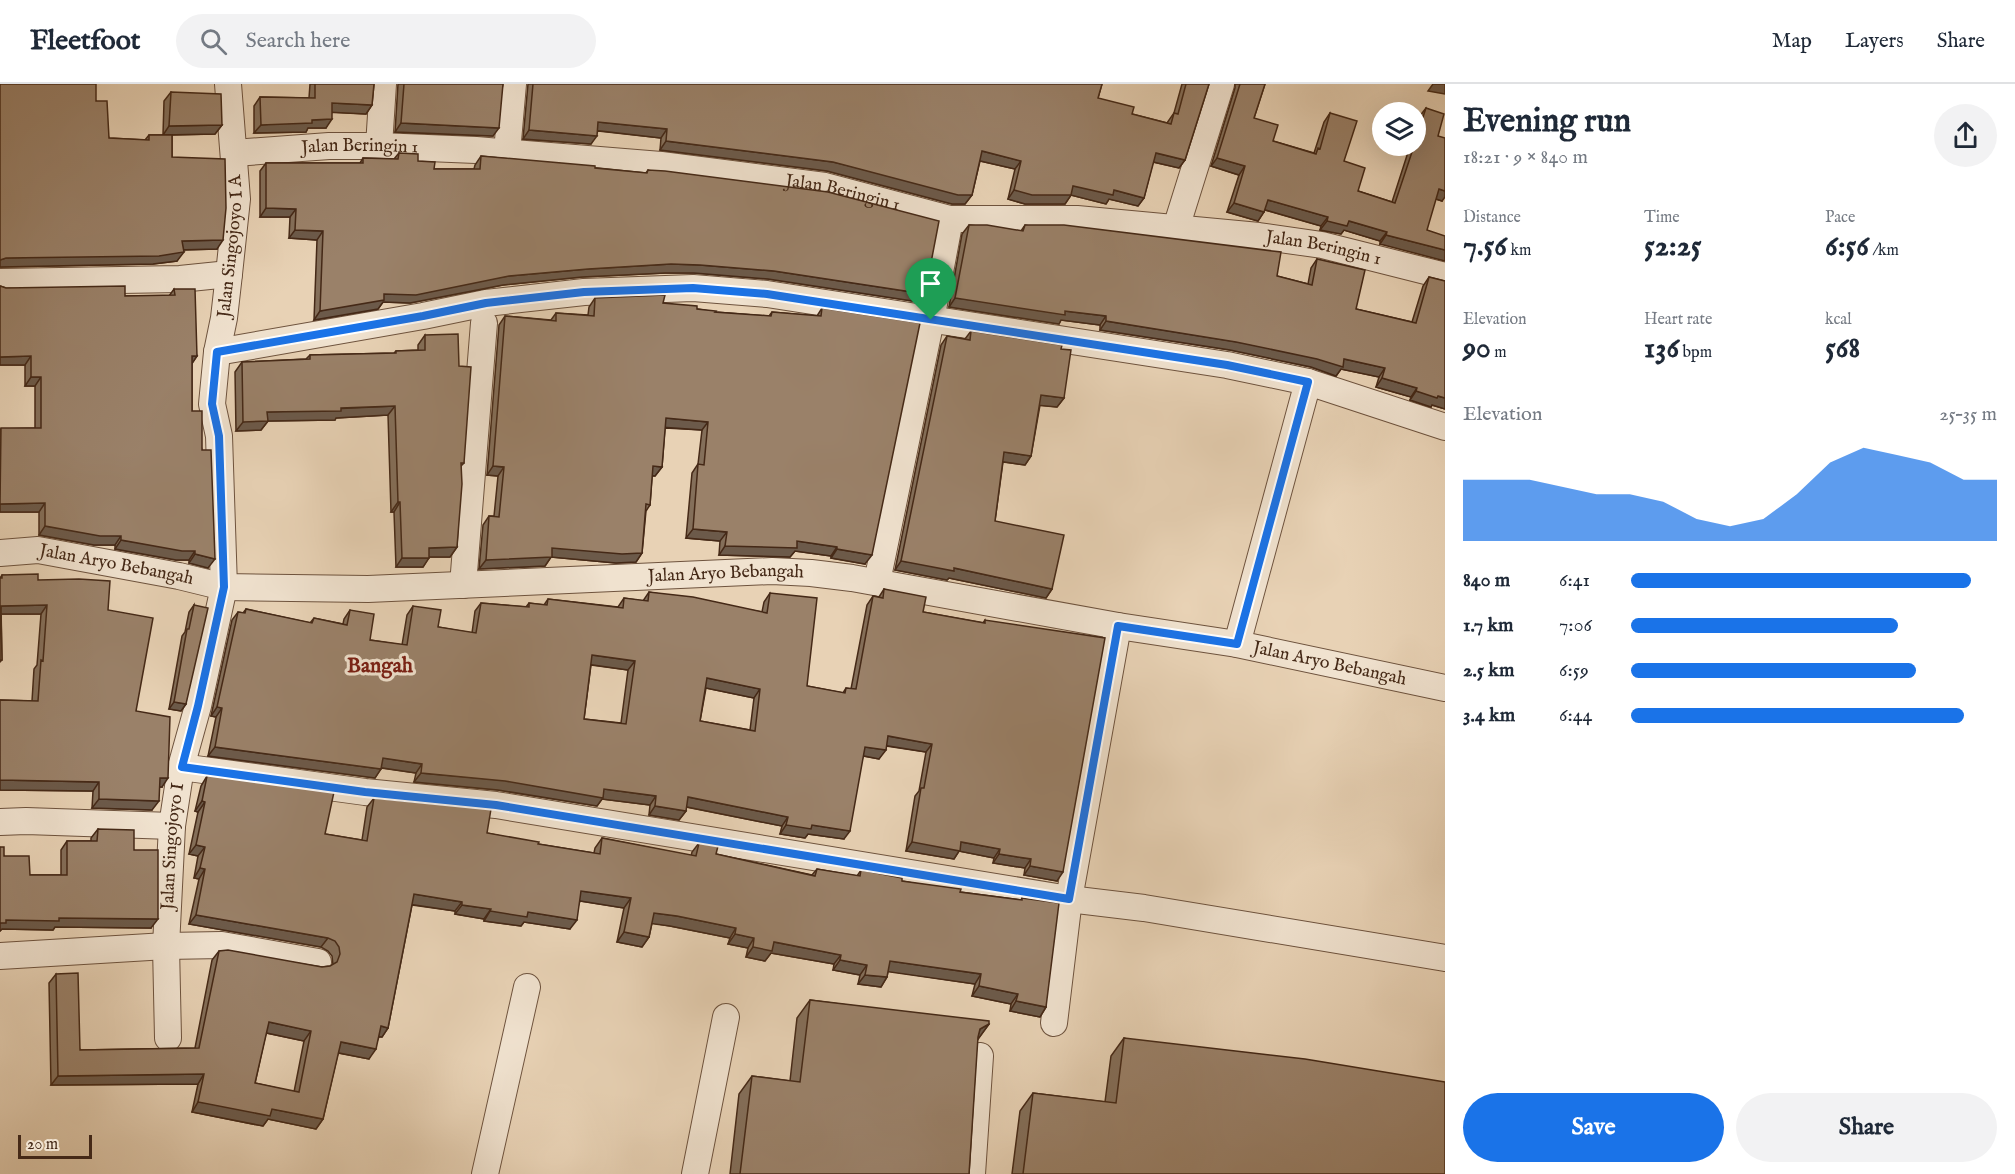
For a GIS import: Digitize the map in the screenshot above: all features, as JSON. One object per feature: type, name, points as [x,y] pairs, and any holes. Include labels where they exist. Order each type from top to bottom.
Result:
[{"type":"street","name":"Jalan Singojoyo I A","points":[[224,587],[219,436],[212,404],[237,199],[228,84]]},
{"type":"street","points":[[379,146],[383,84]]},
{"type":"street","points":[[507,152],[513,84]]},
{"type":"street","points":[[1176,228],[1221,84]]},
{"type":"street","name":"Jalan Beringin 1","points":[[234,153],[329,146],[379,146],[507,152],[661,165],[825,186],[950,219],[1077,219],[1259,236],[1322,245],[1445,276]]},
{"type":"street","points":[[877,582],[950,219]]},
{"type":"street","points":[[0,282],[180,279],[229,274]]},
{"type":"street","points":[[217,352],[486,303],[584,292],[693,288],[729,290],[1227,365],[1308,382],[1445,428]]},
{"type":"street","points":[[464,585],[484,323]]},
{"type":"street","points":[[1237,644],[1308,382]]},
{"type":"street","name":"Jalan Aryo Bebangah","points":[[0,553],[38,550],[179,576],[224,587],[324,590],[772,571],[811,573],[877,582],[1118,626],[1237,644],[1445,688]]},
{"type":"street","name":"Jalan Singojoyo I","points":[[168,1038],[166,946],[172,826],[182,767],[224,587]]},
{"type":"street","points":[[1054,1023],[1069,899],[1118,626]]},
{"type":"street","points":[[182,767],[365,792],[496,805],[1445,958]]},
{"type":"street","points":[[0,822],[172,826]]},
{"type":"street","points":[[0,956],[222,945],[318,962]]},
{"type":"street","points":[[485,1174],[527,987]]},
{"type":"street","points":[[695,1174],[726,1017]]},
{"type":"street","points":[[972,1174],[980,1056]]},
{"type":"building","points":[[0,84],[96,84],[96,101],[107,101],[109,138],[149,140],[149,135],[172,135],[172,157],[225,159],[226,208],[223,240],[182,241],[184,252],[159,256],[6,258],[0,260]]},
{"type":"building","points":[[315,84],[374,84],[372,105],[332,103],[332,119],[312,120],[312,123],[261,125],[260,97],[315,98]]},
{"type":"building","points":[[404,84],[503,84],[499,128],[401,123]]},
{"type":"building","points":[[533,84],[1102,84],[1098,98],[1134,107],[1132,114],[1171,124],[1174,113],[1178,114],[1186,84],[1209,84],[1185,160],[1156,153],[1144,198],[1114,190],[1113,195],[1073,186],[1071,195],[1032,195],[1014,190],[1021,161],[982,151],[972,195],[958,195],[833,162],[666,141],[667,129],[598,122],[597,136],[529,130]]},
{"type":"building","points":[[1240,84],[1265,84],[1254,118],[1278,125],[1273,141],[1316,154],[1318,148],[1320,149],[1330,113],[1357,121],[1344,161],[1365,168],[1358,191],[1395,203],[1411,156],[1426,156],[1426,108],[1444,114],[1438,136],[1445,138],[1445,191],[1439,189],[1427,230],[1445,236],[1445,250],[1386,235],[1387,232],[1349,221],[1347,226],[1327,221],[1328,217],[1268,200],[1264,212],[1234,203],[1245,166],[1217,158]]},
{"type":"building","points":[[171,92],[221,94],[222,125],[169,126]]},
{"type":"building","points":[[399,153],[418,154],[418,161],[435,162],[434,169],[480,169],[481,156],[647,173],[648,170],[665,171],[828,192],[939,221],[925,294],[774,271],[671,264],[509,276],[416,295],[384,294],[384,300],[320,311],[323,231],[295,230],[296,209],[266,208],[266,163],[363,163],[363,158],[398,159]]},
{"type":"building","points":[[969,225],[987,225],[1023,231],[1025,225],[1064,225],[1281,252],[1277,276],[1312,285],[1317,259],[1365,270],[1356,309],[1416,323],[1429,277],[1445,281],[1445,398],[1438,396],[1437,398],[1416,391],[1417,388],[1382,378],[1385,368],[1344,359],[1343,367],[1317,359],[1236,342],[1106,321],[1106,316],[1065,311],[1065,315],[955,298]]},
{"type":"building","points":[[0,286],[6,288],[125,286],[125,296],[175,295],[174,289],[195,289],[197,356],[192,356],[192,411],[202,411],[202,450],[211,450],[215,559],[195,554],[195,551],[182,551],[121,540],[121,536],[100,536],[45,526],[45,503],[0,504],[1,428],[41,428],[41,377],[31,377],[31,356],[0,357]]},
{"type":"building","points":[[665,295],[663,303],[697,306],[697,309],[715,312],[771,316],[772,312],[821,316],[822,308],[920,323],[872,555],[797,541],[797,548],[725,546],[727,532],[693,529],[698,464],[704,465],[708,422],[666,418],[662,467],[653,466],[650,505],[646,504],[642,553],[622,554],[552,548],[552,557],[486,560],[489,516],[499,517],[504,467],[493,466],[505,316],[556,321],[556,313],[594,316],[595,298]]},
{"type":"building","points":[[971,331],[1062,345],[1061,349],[1071,350],[1064,398],[1041,395],[1031,456],[1004,452],[995,521],[1064,535],[1052,589],[954,568],[954,571],[901,561],[947,336],[970,340]]},
{"type":"building","points":[[458,334],[459,366],[471,367],[464,463],[461,463],[462,484],[457,547],[429,548],[429,558],[402,558],[395,406],[341,408],[341,411],[267,412],[268,421],[243,422],[242,362],[310,359],[310,355],[425,350],[425,335]]},
{"type":"building","points":[[38,574],[38,580],[110,581],[108,610],[153,618],[136,711],[170,717],[168,778],[160,778],[159,801],[99,799],[99,782],[0,780],[0,700],[38,701],[47,605],[1,606],[2,660],[0,660],[0,578],[2,575]]},
{"type":"building","points":[[884,589],[926,597],[923,612],[985,623],[985,620],[1105,638],[1063,872],[1030,866],[1031,859],[999,854],[1000,849],[961,842],[960,851],[912,842],[921,788],[924,788],[932,744],[888,736],[886,750],[865,747],[850,831],[812,825],[811,829],[786,825],[788,817],[688,797],[686,811],[655,806],[656,796],[604,789],[603,798],[505,781],[421,773],[422,764],[383,758],[381,769],[215,747],[222,708],[217,707],[238,612],[245,613],[246,609],[312,623],[314,618],[347,625],[350,610],[374,614],[370,640],[407,645],[413,606],[441,610],[438,627],[476,633],[481,603],[529,607],[529,603],[547,605],[548,599],[623,608],[624,598],[648,601],[649,592],[693,597],[767,613],[770,593],[817,598],[807,686],[845,693],[846,688],[856,689],[873,596],[883,598]],"holes":[[[592,655],[635,661],[626,724],[584,719]],[[707,678],[760,689],[755,731],[700,721]]]},
{"type":"building","points":[[194,605],[208,608],[186,704],[174,702],[187,629],[189,629]]},
{"type":"building","points":[[207,776],[334,792],[325,834],[367,841],[374,798],[491,809],[487,833],[600,854],[602,838],[696,856],[699,843],[718,846],[716,854],[815,876],[817,869],[860,876],[861,870],[902,878],[902,881],[961,889],[960,892],[1059,903],[1046,1007],[1016,1001],[1018,994],[979,986],[981,974],[890,961],[887,977],[865,975],[867,965],[840,960],[841,955],[774,942],[772,951],[753,947],[754,938],[735,934],[736,928],[677,916],[654,913],[649,937],[624,932],[631,898],[581,891],[577,920],[528,912],[527,917],[414,894],[388,1028],[381,1026],[376,1049],[341,1042],[323,1119],[272,1109],[270,1116],[198,1102],[204,1074],[58,1076],[56,974],[78,973],[80,1050],[199,1048],[219,951],[228,950],[322,967],[337,962],[340,954],[339,947],[335,941],[328,938],[196,915],[205,869],[200,868],[205,847],[196,845],[205,802],[202,801]],"holes":[[[269,1022],[311,1031],[299,1092],[255,1083]]]},
{"type":"building","points":[[98,829],[134,830],[134,850],[158,850],[158,919],[59,918],[59,921],[6,920],[6,923],[0,923],[0,847],[4,847],[4,856],[29,856],[30,875],[67,875],[67,841],[97,841]]},
{"type":"building","points":[[810,1000],[989,1021],[989,1024],[980,1029],[978,1037],[969,1174],[740,1174],[752,1076],[800,1082]]},
{"type":"building","points":[[1124,1038],[1305,1059],[1445,1082],[1445,1174],[1023,1174],[1033,1093],[1116,1103]]},
{"type":"district","name":"Bangah","points":[[380,666]]},
{"type":"route","points":[[693,288],[729,290],[931,320],[1227,365],[1308,382],[1237,644],[1118,626],[1069,899],[496,805],[365,792],[182,767],[224,587],[219,436],[212,404],[217,352],[486,303],[584,292],[693,288]]}]
